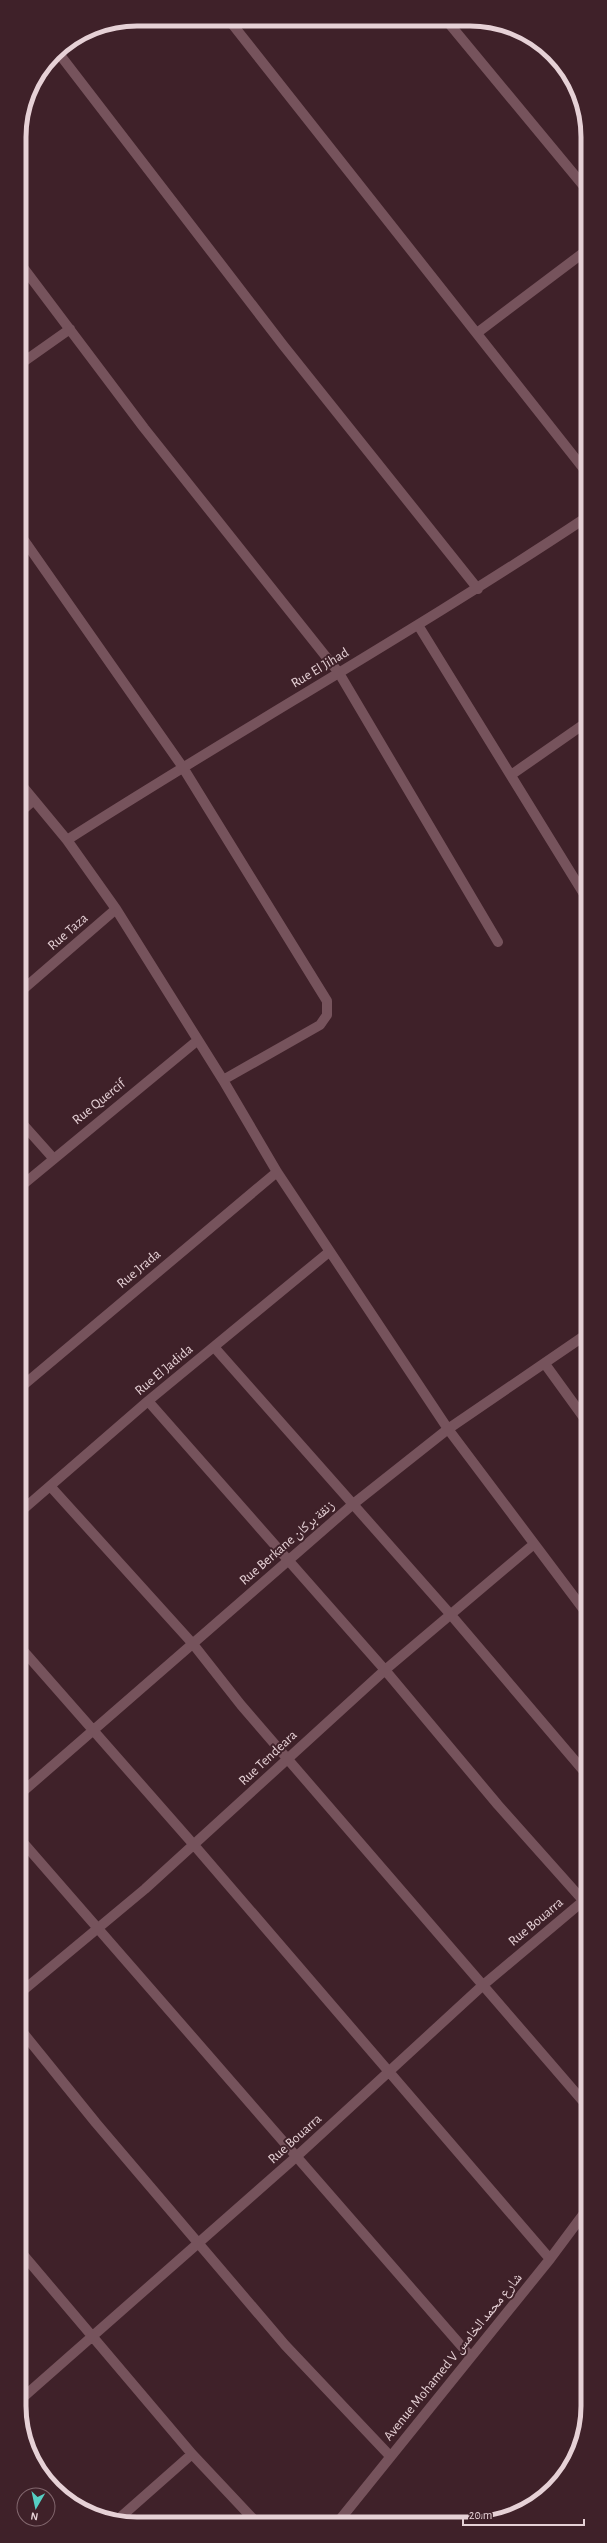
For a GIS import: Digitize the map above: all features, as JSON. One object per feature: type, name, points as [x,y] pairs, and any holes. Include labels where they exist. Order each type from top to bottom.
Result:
[{"type":"street","points":[[234,26],[581,465]]},
{"type":"street","points":[[451,26],[581,183]]},
{"type":"street","points":[[61,57],[283,345],[478,589]]},
{"type":"street","points":[[477,333],[581,255]]},
{"type":"street","points":[[26,271],[144,428],[339,674],[498,942]]},
{"type":"street","points":[[26,360],[70,329]]},
{"type":"street","name":"Rue El Jihad","points":[[67,840],[182,766],[339,674],[478,589],[581,522]]},
{"type":"street","points":[[26,543],[182,766],[327,1001],[329,1008],[320,1025],[223,1080]]},
{"type":"street","points":[[418,625],[581,889]]},
{"type":"street","points":[[511,775],[581,726]]},
{"type":"street","points":[[26,790],[67,840],[116,909],[223,1080],[276,1172],[448,1428],[581,1605]]},
{"type":"street","points":[[26,807],[34,800]]},
{"type":"street","name":"Rue Taza","points":[[26,987],[116,909]]},
{"type":"street","name":"Rue Quercif","points":[[26,1182],[198,1040]]},
{"type":"street","points":[[26,1128],[53,1158]]},
{"type":"street","name":"Rue Jrada","points":[[26,1383],[276,1172]]},
{"type":"street","name":"Rue El Jadida","points":[[26,1507],[148,1402],[329,1252]]},
{"type":"street","name":"Rue Berkane زنقة بركان","points":[[26,1789],[352,1505],[448,1428],[581,1338]]},
{"type":"street","points":[[214,1347],[352,1505],[451,1615],[581,1768]]},
{"type":"street","points":[[544,1364],[581,1414]]},
{"type":"street","points":[[148,1402],[385,1670],[498,1805],[581,1896]]},
{"type":"street","points":[[50,1486],[193,1644],[287,1759],[581,2099]]},
{"type":"street","name":"Rue Tendeara","points":[[26,1987],[98,1928],[194,1845],[385,1670],[534,1544]]},
{"type":"street","points":[[26,1654],[194,1845],[550,2259]]},
{"type":"street","points":[[26,1846],[471,2357]]},
{"type":"street","name":"Rue Bouarra","points":[[26,2395],[94,2337],[198,2242],[296,2157],[482,1986],[581,1905]]},
{"type":"street","points":[[26,2036],[96,2124],[285,2345],[390,2456]]},
{"type":"street","name":"Avenue Mohamed V شارع محمد الخامس","points":[[342,2517],[550,2259],[581,2217]]},
{"type":"street","points":[[26,2258],[192,2454],[251,2517]]},
{"type":"street","points":[[122,2516],[192,2454]]}]
